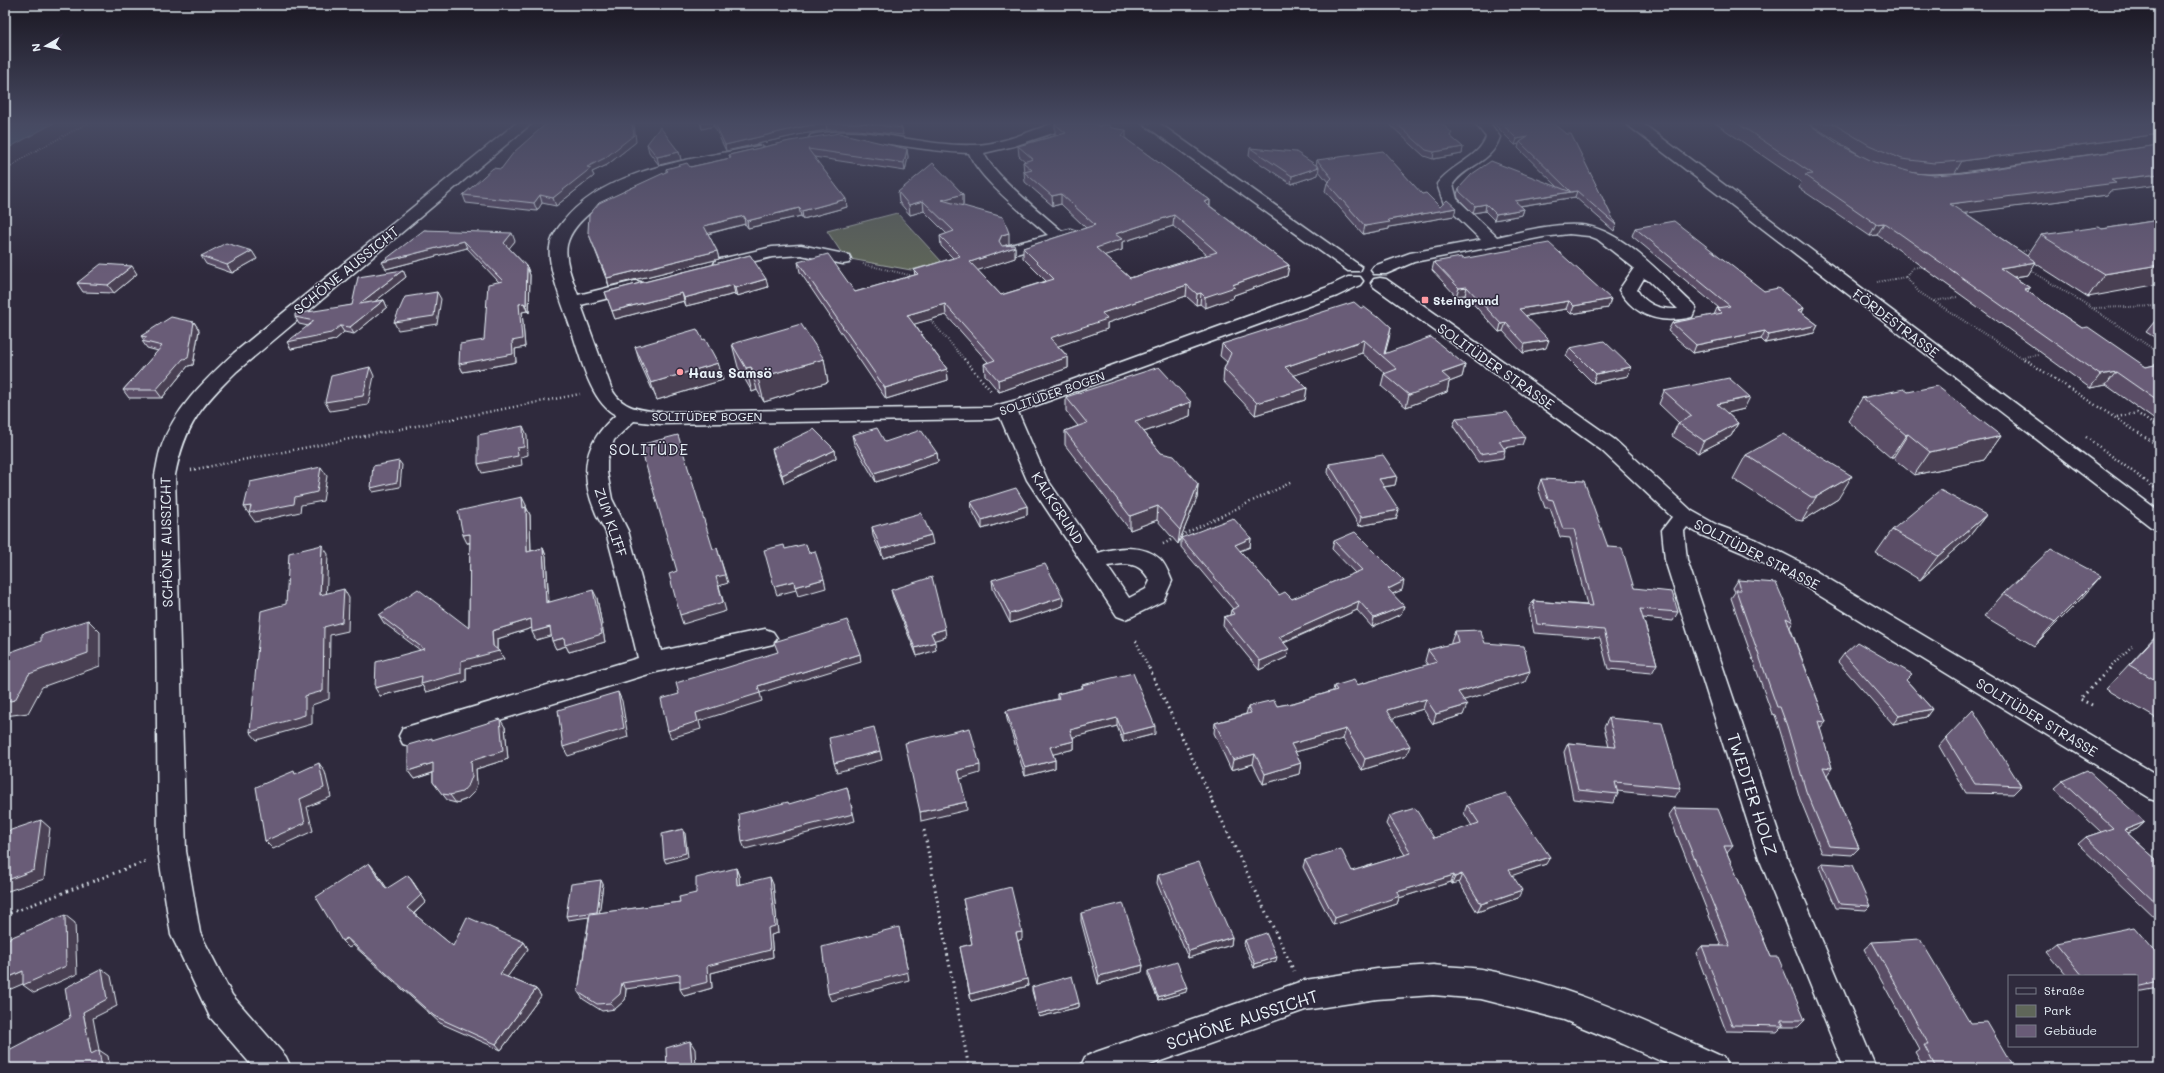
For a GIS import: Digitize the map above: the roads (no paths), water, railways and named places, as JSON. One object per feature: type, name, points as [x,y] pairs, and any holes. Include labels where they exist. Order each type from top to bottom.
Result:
[{"type":"street","name":"SCHÖNE AUSSICHT","points":[[275,1068],[221,1006],[186,935],[172,851],[165,475],[170,448],[181,425],[214,382],[241,357],[464,173]]},
{"type":"street","name":"SOLITÜDER BOGEN","points":[[654,173],[609,192],[581,211],[566,229],[558,247],[561,268],[602,390],[613,404],[630,414],[660,418],[991,413],[1007,409],[1294,305],[1354,274]]},
{"type":"street","points":[[990,173],[1058,236]]},
{"type":"street","points":[[1216,173],[1354,274],[1366,285],[1410,258],[1559,231],[1576,230],[1593,232],[1608,238],[1642,268]]},
{"type":"street","points":[[1454,173],[1448,177],[1444,184],[1450,200],[1493,243]]},
{"type":"street","name":"FÖRDESTRASSE","points":[[1698,173],[2159,522]]},
{"type":"street","points":[[1009,251],[1075,232]]},
{"type":"street","points":[[703,269],[772,252],[801,250],[843,259]]},
{"type":"street","name":"SOLITÜDER STRASSE","points":[[1380,277],[1608,445],[1684,516],[1709,530],[1749,546],[1794,569],[2159,790]]},
{"type":"street","points":[[572,302],[649,283]]},
{"type":"street","name":"KALKGRUND","points":[[1007,409],[1037,480],[1094,562],[1125,610],[1155,595],[1161,581],[1152,565],[1135,556],[1113,556],[1094,562]]},
{"type":"street","name":"ZUM KLIFF","points":[[630,414],[605,438],[596,457],[596,477],[609,520],[617,531],[652,663]]},
{"type":"street","name":"TWEDTER HOLZ","points":[[1684,516],[1673,530],[1679,568],[1773,858],[1860,1068]]},
{"type":"street","points":[[412,736],[652,663],[765,638]]},
{"type":"street","name":"SCHÖNE AUSSICHT","points":[[1096,1068],[1305,995],[1377,984],[1434,980],[1481,984],[1564,1005],[1631,1031],[1712,1068]]},
{"type":"place","name":"Steingrund","points":[[1425,300]]},
{"type":"place","name":"Haus Samsö","points":[[680,372]]},
{"type":"district","name":"SOLITÜDE","points":[[649,449]]}]
